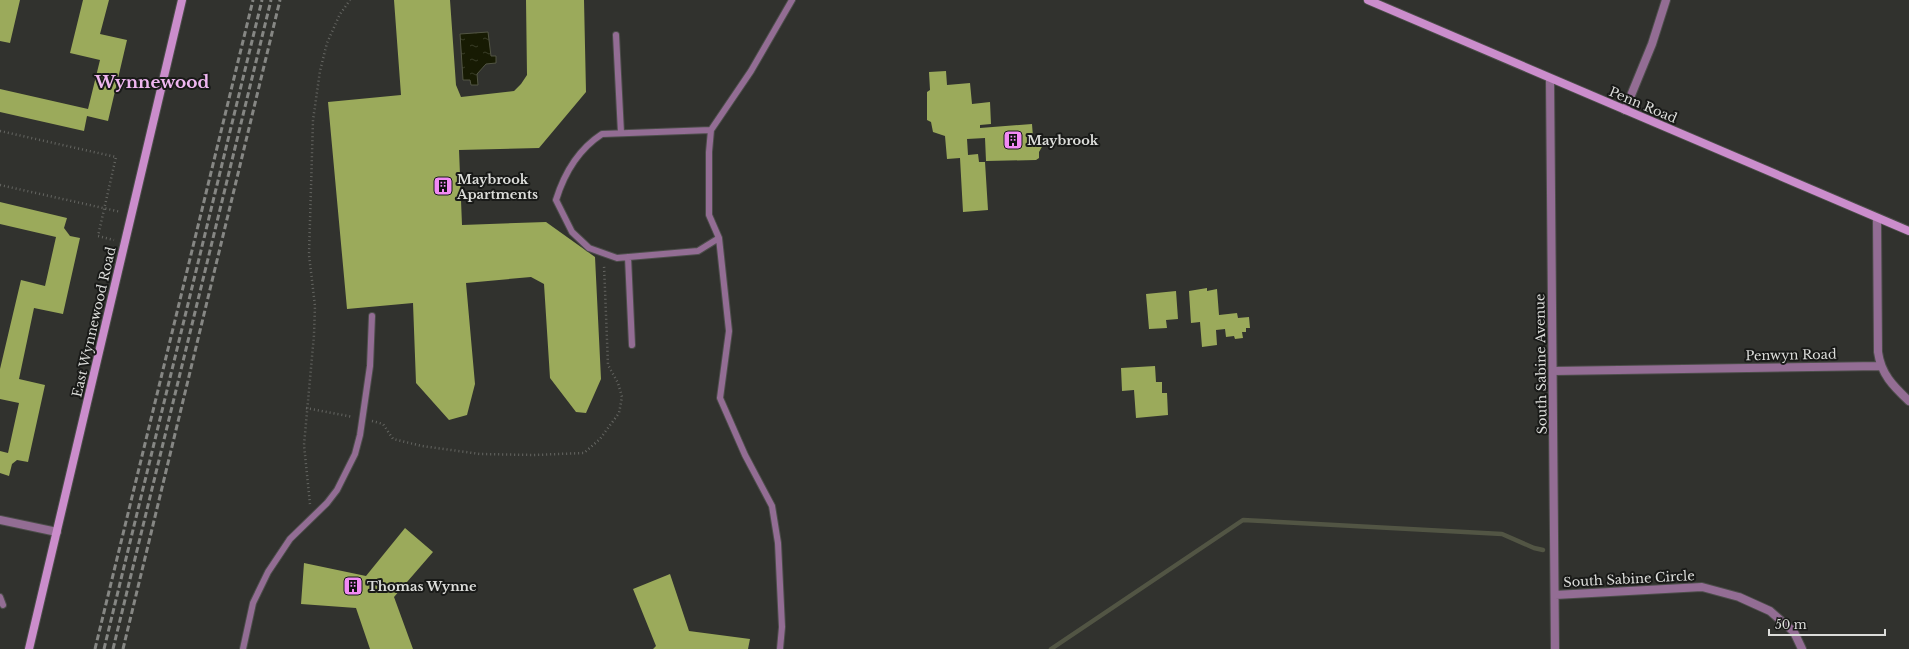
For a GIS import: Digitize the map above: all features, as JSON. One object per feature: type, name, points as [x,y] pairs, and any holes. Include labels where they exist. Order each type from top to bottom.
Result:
[{"type":"main road","name":"East Wynnewood Road","points":[[28,649],[57,532],[182,0]]},
{"type":"main road","name":"Penn Road","points":[[1368,0],[1909,231]]},
{"type":"street","points":[[1625,110],[1652,44],[1666,0]]},
{"type":"street","name":"South Sabine Avenue","points":[[1550,78],[1554,371],[1555,649]]},
{"type":"street","points":[[1877,218],[1878,352],[1880,366],[1895,387],[1909,401]]},
{"type":"street","name":"Penwyn Road","points":[[1554,371],[1880,366]]},
{"type":"street","points":[[0,520],[57,532]]},
{"type":"street","name":"South Sabine Circle","points":[[1555,595],[1702,587],[1739,597],[1770,611],[1794,632],[1802,649]]},
{"type":"lane","points":[[780,649],[782,627],[778,543],[772,506],[745,455],[720,398],[729,331],[718,238],[709,214],[708,152],[712,130],[751,71],[792,0]]},
{"type":"lane","points":[[616,35],[621,133]]},
{"type":"lane","points":[[712,130],[602,134],[582,151],[571,166],[560,185],[556,200],[572,232],[589,248],[617,258],[698,251],[718,238]]},
{"type":"lane","points":[[628,257],[632,345]]},
{"type":"lane","points":[[243,649],[253,603],[268,572],[290,539],[327,503],[347,473],[355,454],[363,419],[370,366],[372,316]]},
{"type":"lane","points":[[0,597],[3,605]]},
{"type":"path","points":[[312,517],[304,445],[306,408],[314,335],[314,306],[310,255],[313,120],[320,71],[327,43],[340,14],[350,0]]},
{"type":"path","points":[[0,130],[116,157],[98,236],[125,242]]},
{"type":"path","points":[[0,185],[131,214]]},
{"type":"path","points":[[306,408],[383,424],[394,438],[422,446],[480,454],[534,456],[584,453],[600,439],[619,413],[622,397],[618,383],[608,365],[603,253]]},
{"type":"water","points":[[488,32],[491,56],[496,56],[496,63],[486,64],[477,74],[478,85],[471,85],[470,80],[463,80],[460,34]]},
{"type":"building","points":[[0,0],[20,0],[10,43],[0,41]]},
{"type":"building","points":[[83,0],[109,0],[100,34],[127,40],[108,121],[87,116],[84,131],[0,112],[0,89],[88,109],[100,60],[70,53]]},
{"type":"building","name":"Maybrook Apartments","points":[[394,0],[450,0],[456,85],[461,97],[514,91],[521,84],[527,75],[526,0],[584,0],[586,92],[539,148],[459,150],[462,225],[546,222],[595,257],[601,379],[586,413],[576,412],[550,378],[544,284],[531,277],[466,283],[475,384],[467,415],[449,420],[416,383],[413,303],[347,309],[328,102],[401,95]]},
{"type":"building","name":"Maybrook","points":[[946,71],[947,85],[970,83],[972,104],[990,102],[991,124],[980,125],[980,128],[1032,124],[1033,137],[1040,139],[1043,145],[1039,152],[1039,158],[1036,160],[986,161],[985,138],[967,139],[968,155],[978,154],[979,162],[985,162],[988,210],[963,212],[960,158],[947,159],[945,136],[933,132],[931,122],[927,120],[927,92],[930,90],[929,72]]},
{"type":"building","points":[[0,202],[67,218],[64,228],[70,236],[80,238],[63,314],[34,308],[19,379],[45,385],[28,462],[17,460],[12,464],[9,476],[0,473],[0,451],[8,453],[19,403],[0,399],[0,369],[21,280],[45,286],[56,237],[0,224]]},
{"type":"building","points":[[1207,288],[1207,291],[1217,289],[1219,315],[1237,313],[1238,318],[1249,317],[1250,328],[1246,328],[1246,332],[1242,332],[1243,338],[1235,339],[1234,336],[1226,337],[1225,329],[1216,330],[1217,345],[1202,347],[1200,322],[1191,323],[1189,291]]},
{"type":"building","points":[[1176,291],[1178,319],[1166,320],[1167,328],[1149,329],[1146,294]]},
{"type":"building","points":[[1155,366],[1156,382],[1162,382],[1162,393],[1167,393],[1168,415],[1136,418],[1134,390],[1122,391],[1121,368]]},
{"type":"building","name":"Thomas Wynne","points":[[405,528],[433,552],[394,597],[413,649],[370,649],[356,608],[301,604],[304,563],[366,576]]},
{"type":"building","points":[[670,574],[689,631],[750,639],[748,649],[653,649],[656,646],[633,589]]},
{"type":"waterway","points":[[1051,649],[1243,520],[1502,534],[1534,548],[1543,550]]},
{"type":"railway","points":[[95,649],[253,0]]},
{"type":"railway","points":[[104,649],[262,0]]},
{"type":"railway","points":[[113,649],[271,0]]},
{"type":"railway","points":[[123,649],[280,0]]},
{"type":"place","name":"Maybrook","points":[[1013,140]]},
{"type":"place","name":"Maybrook Apartments","points":[[443,186]]},
{"type":"place","name":"Thomas Wynne","points":[[353,586]]},
{"type":"district","name":"Wynnewood","points":[[152,82]]}]
